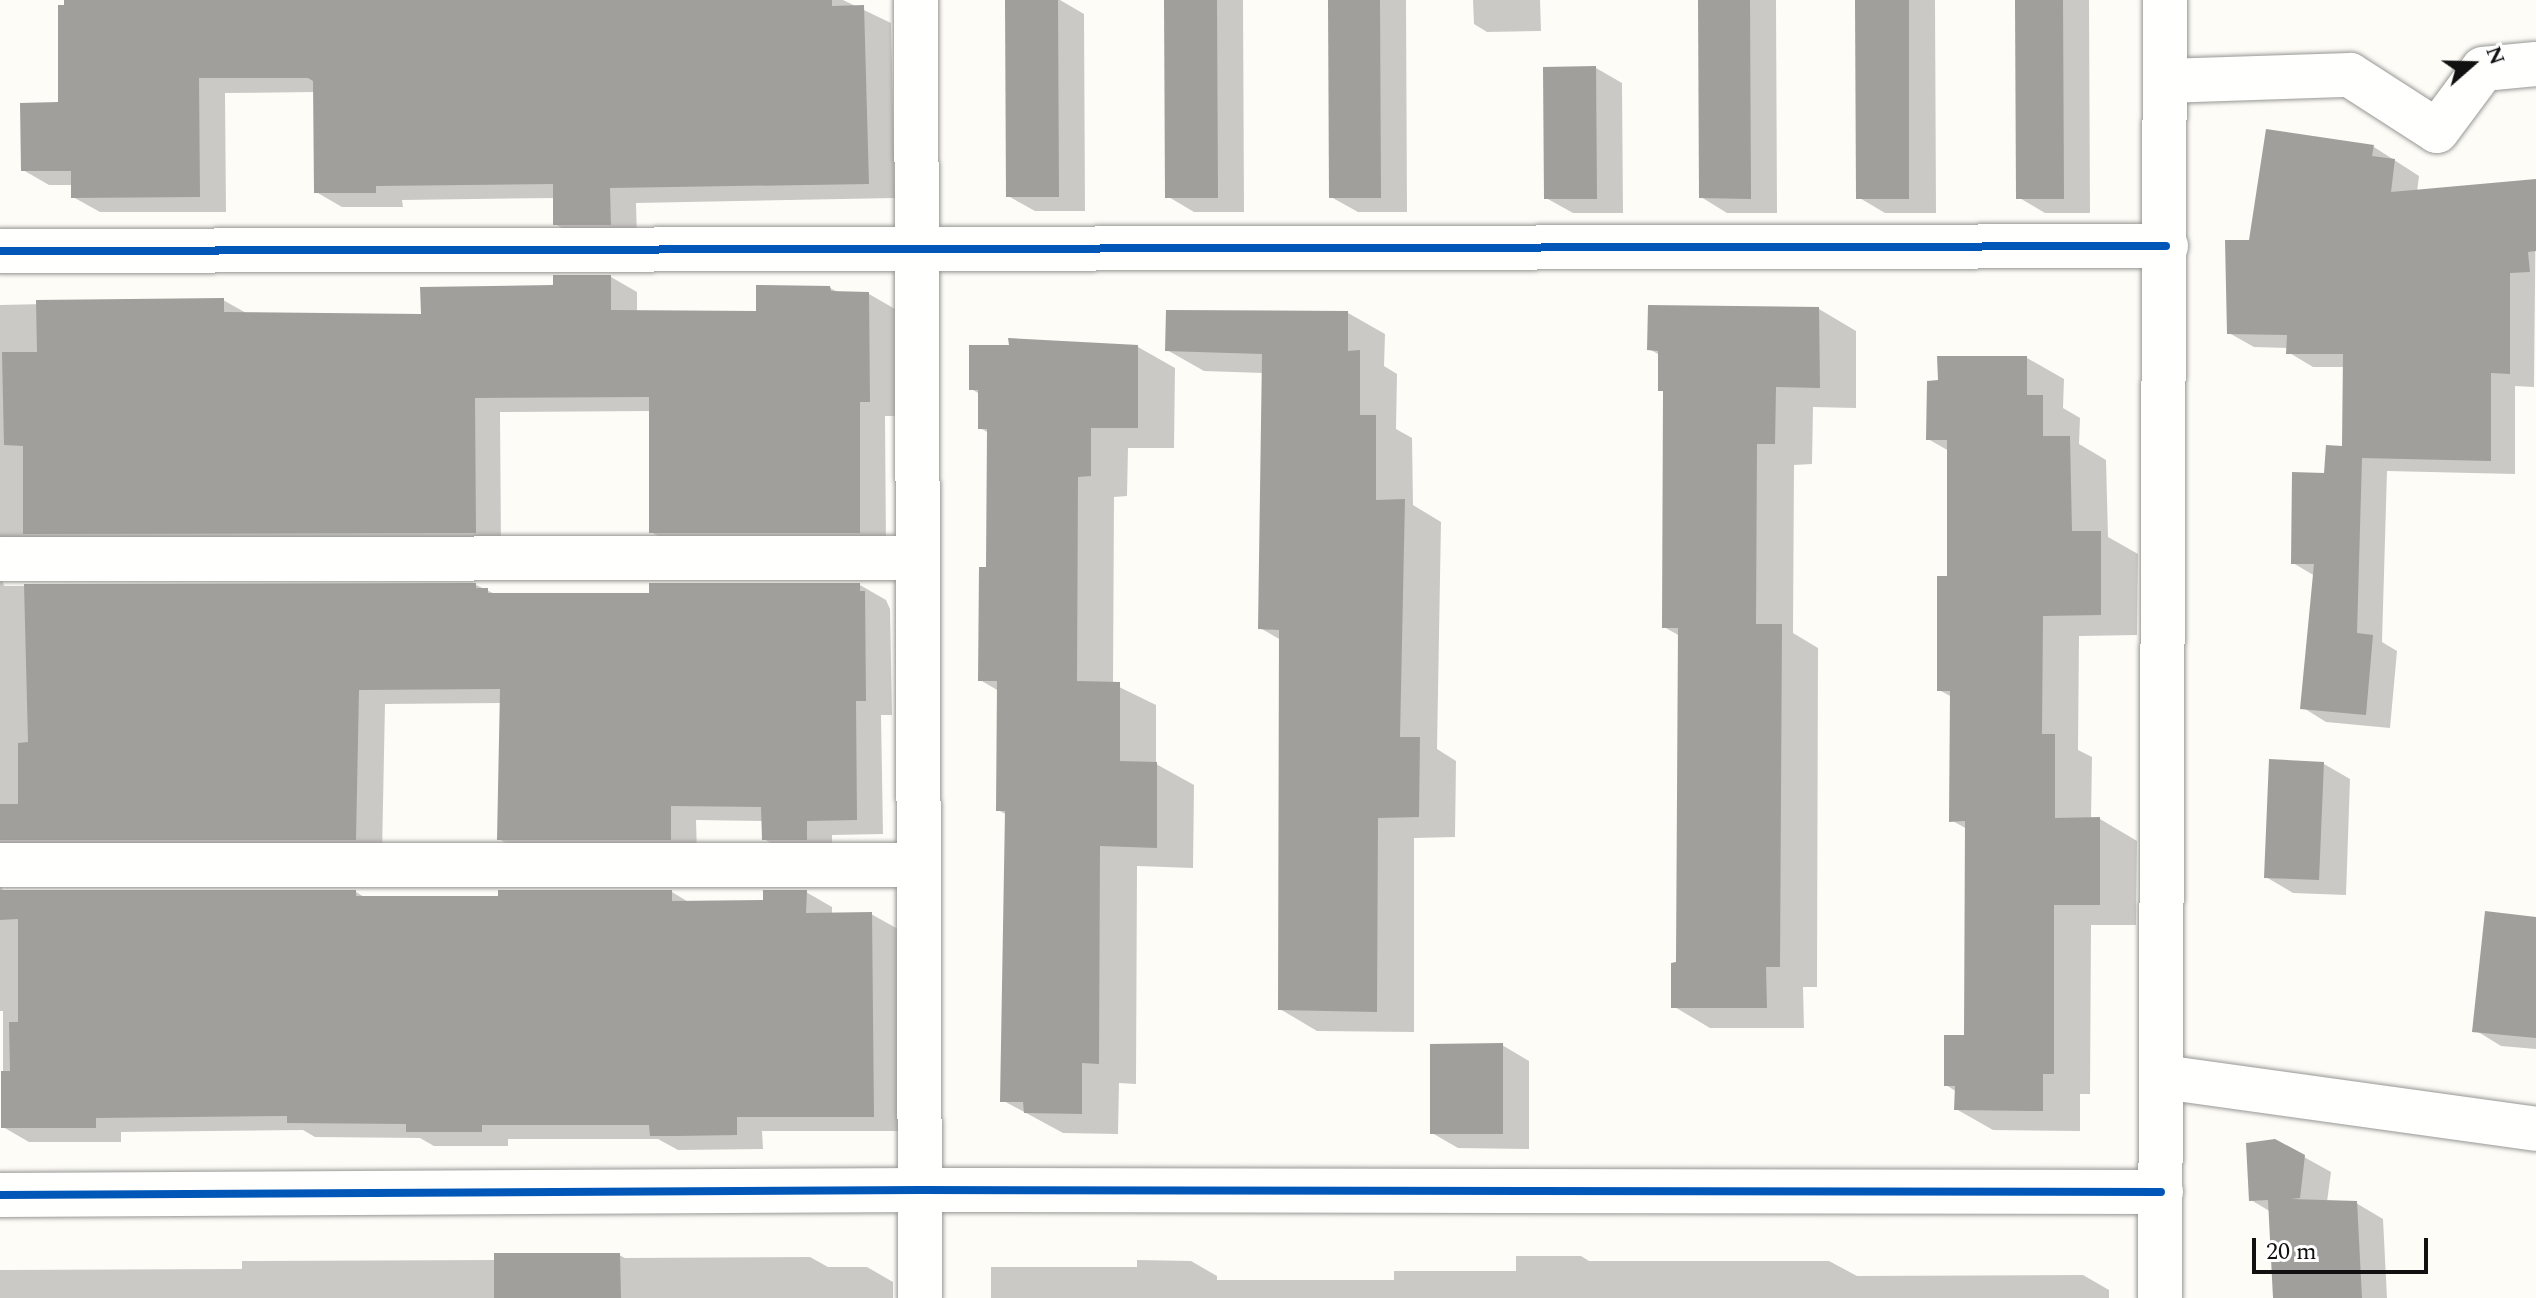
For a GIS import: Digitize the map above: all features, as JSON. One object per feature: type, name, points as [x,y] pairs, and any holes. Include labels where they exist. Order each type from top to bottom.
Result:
[{"type":"street","points":[[916,0],[920,1298]]},
{"type":"street","points":[[2160,1298],[2165,0]]},
{"type":"street","points":[[2165,81],[2350,75],[2437,131],[2483,69],[2536,64]]},
{"type":"street","points":[[0,251],[2166,246]]},
{"type":"street","points":[[0,559],[918,558]]},
{"type":"street","points":[[0,865],[918,865]]},
{"type":"street","points":[[2163,1077],[2536,1129]]},
{"type":"street","points":[[0,1195],[920,1190],[2161,1192]]},
{"type":"building","points":[[64,0],[832,0],[832,6],[864,5],[869,184],[610,188],[611,225],[553,225],[553,184],[376,186],[376,193],[314,193],[313,81],[308,78],[199,78],[200,197],[71,198],[71,171],[21,171],[20,103],[58,102],[58,5],[64,5]]},
{"type":"building","points":[[1005,0],[1058,0],[1059,197],[1006,197]]},
{"type":"building","points":[[1164,0],[1217,0],[1218,198],[1165,198]]},
{"type":"building","points":[[1328,0],[1380,0],[1381,198],[1329,198]]},
{"type":"building","points":[[1698,0],[1750,0],[1751,199],[1699,198]]},
{"type":"building","points":[[1855,0],[1909,0],[1909,199],[1856,199]]},
{"type":"building","points":[[2015,0],[2063,0],[2064,199],[2016,199]]},
{"type":"building","points":[[1596,66],[1597,199],[1544,199],[1543,67]]},
{"type":"building","points":[[2266,129],[2374,145],[2372,156],[2395,159],[2391,192],[2536,179],[2536,251],[2528,252],[2530,272],[2510,273],[2510,374],[2491,373],[2491,461],[2362,458],[2357,633],[2373,635],[2366,715],[2300,709],[2314,564],[2291,564],[2292,472],[2324,473],[2326,445],[2342,446],[2343,354],[2286,354],[2287,335],[2227,334],[2225,240],[2249,240]]},
{"type":"building","points":[[553,275],[611,275],[611,310],[756,311],[756,285],[830,286],[831,291],[869,292],[870,402],[860,402],[860,533],[649,533],[649,397],[475,398],[476,533],[23,534],[23,446],[4,445],[2,352],[37,352],[36,300],[224,298],[224,312],[421,314],[420,287],[553,285]]},
{"type":"building","points":[[1648,305],[1819,307],[1820,388],[1776,387],[1775,444],[1757,444],[1756,624],[1782,624],[1780,967],[1766,967],[1767,1008],[1671,1008],[1671,963],[1676,962],[1678,628],[1662,628],[1663,391],[1658,391],[1658,351],[1647,350]]},
{"type":"building","points":[[1166,310],[1348,311],[1348,351],[1360,350],[1360,415],[1376,415],[1376,500],[1405,499],[1400,737],[1420,737],[1419,817],[1378,818],[1377,1012],[1278,1010],[1279,630],[1258,629],[1262,354],[1165,351]]},
{"type":"building","points":[[1008,338],[1138,345],[1138,428],[1091,428],[1091,476],[1078,477],[1077,681],[1120,682],[1120,761],[1157,762],[1157,848],[1100,846],[1099,1064],[1082,1063],[1082,1114],[1024,1113],[1023,1102],[1000,1102],[1005,811],[996,811],[997,681],[978,681],[979,567],[986,567],[987,429],[978,429],[978,390],[969,390],[969,345],[1009,345]]},
{"type":"building","points":[[1937,356],[2027,356],[2027,395],[2043,395],[2043,436],[2070,436],[2072,531],[2101,531],[2101,615],[2043,616],[2042,734],[2055,734],[2055,818],[2100,817],[2100,905],[2054,905],[2054,1074],[2043,1074],[2043,1111],[1954,1110],[1955,1086],[1944,1086],[1944,1035],[1964,1035],[1965,821],[1949,822],[1950,691],[1937,691],[1937,576],[1947,576],[1947,440],[1926,440],[1927,381],[1938,380]]},
{"type":"building","points":[[476,583],[476,588],[488,588],[488,593],[649,593],[649,583],[860,583],[860,591],[865,591],[866,701],[856,701],[857,820],[807,821],[807,840],[762,840],[761,807],[671,806],[671,840],[497,840],[500,689],[359,690],[356,840],[0,840],[0,804],[18,804],[18,743],[28,742],[24,584]]},
{"type":"building","points":[[2269,759],[2324,762],[2319,880],[2264,878]]},
{"type":"building","points":[[0,890],[356,890],[356,896],[498,896],[498,890],[672,890],[672,901],[763,900],[763,890],[807,890],[806,913],[872,912],[874,1117],[737,1117],[737,1135],[677,1136],[650,1136],[649,1125],[482,1125],[482,1132],[406,1132],[406,1124],[287,1123],[287,1116],[96,1118],[96,1128],[1,1128],[1,1071],[10,1071],[9,1022],[18,1022],[18,919],[0,920]]},
{"type":"building","points":[[2485,911],[2536,917],[2536,1038],[2472,1032]]},
{"type":"building","points":[[1503,1043],[1503,1134],[1430,1134],[1430,1044]]},
{"type":"building","points":[[2275,1139],[2305,1155],[2300,1198],[2291,1199],[2357,1201],[2362,1298],[2273,1298],[2268,1200],[2249,1201],[2246,1143]]},
{"type":"building","points":[[494,1253],[620,1253],[621,1298],[494,1298]]},
{"type":"cycle path","points":[[0,251],[2166,246]]},
{"type":"cycle path","points":[[0,1195],[920,1190],[2161,1192]]}]
